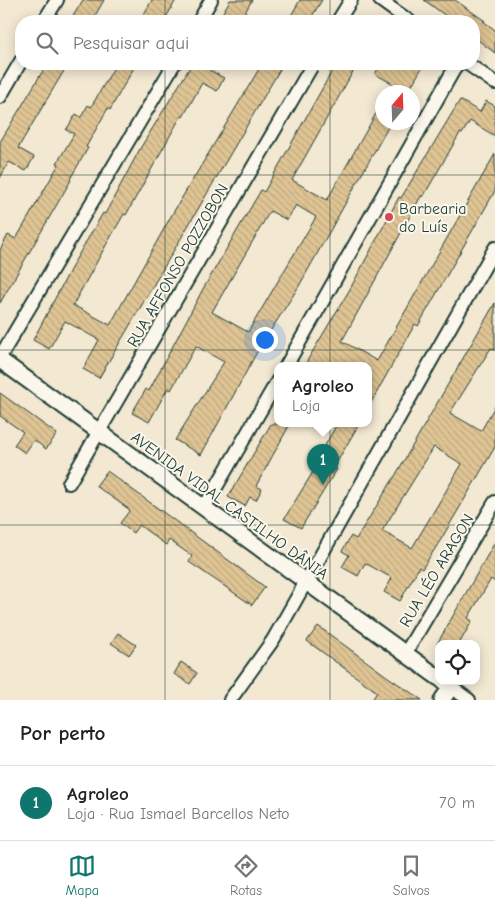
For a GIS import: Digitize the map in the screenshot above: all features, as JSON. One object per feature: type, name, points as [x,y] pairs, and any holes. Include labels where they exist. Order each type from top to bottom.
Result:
[{"type":"street","points":[[47,15],[56,0]]},
{"type":"street","points":[[202,15],[211,0]]},
{"type":"street","points":[[341,15],[350,0]]},
{"type":"street","points":[[380,0],[401,15]]},
{"type":"street","points":[[0,97],[15,70]]},
{"type":"street","points":[[0,358],[170,70]]},
{"type":"street","name":"RUA AFFONSO POZZOBON","points":[[69,484],[310,70]]},
{"type":"street","points":[[288,362],[454,70]]},
{"type":"street","points":[[477,70],[495,83]]},
{"type":"street","points":[[230,700],[273,640],[495,248]]},
{"type":"street","name":"AVENIDA VIDAL CASTILHO DÂNIA","points":[[0,358],[435,676]]},
{"type":"street","points":[[204,508],[274,387]]},
{"type":"street","name":"RUA LÉO ARAGON","points":[[405,654],[495,502]]},
{"type":"street","points":[[442,700],[444,685]]},
{"type":"street","name":"AVENIDA VIDAL CASTILHO DÂNIA","points":[[448,685],[469,700]]},
{"type":"building","points":[[83,0],[104,0],[95,15],[74,15]]},
{"type":"building","points":[[152,0],[176,0],[167,15],[143,15]]},
{"type":"building","points":[[230,0],[252,0],[243,15],[221,15]]},
{"type":"building","points":[[300,0],[322,0],[313,15],[291,15]]},
{"type":"building","points":[[424,0],[455,0],[476,15],[445,15]]},
{"type":"building","points":[[480,18],[495,30],[495,53],[480,42]]},
{"type":"building","points":[[43,70],[64,70],[18,148],[34,157],[26,171],[9,162],[0,178],[0,142]]},
{"type":"building","points":[[113,70],[133,70],[110,110],[108,108],[86,147],[88,148],[71,180],[0,303],[0,250],[8,235],[16,239],[59,164],[57,163],[74,134],[66,130],[76,114],[81,117],[88,105],[91,107]]},
{"type":"building","points":[[188,70],[209,70],[224,78],[217,91],[202,83],[183,117],[181,116],[126,215],[124,214],[73,305],[110,325],[174,211],[258,70],[279,70],[99,378],[83,369],[99,340],[65,321],[49,349],[33,340],[76,259],[103,213],[105,214],[141,147]]},
{"type":"building","points":[[333,70],[354,70],[292,180],[327,200],[375,115],[375,130],[387,130],[299,286],[257,352],[201,455],[175,440],[224,362],[196,346],[171,390],[168,388],[149,422],[132,413],[146,389],[149,391],[203,289],[261,190],[264,192]],"holes":[[[296,205],[316,217],[248,332],[212,312],[270,211],[287,220]]]},
{"type":"building","points":[[377,70],[421,70],[412,85],[393,84],[375,74]]},
{"type":"building","points":[[460,100],[480,112],[486,101],[495,106],[495,136],[470,121],[462,134],[460,133],[423,197],[421,196],[342,341],[377,361],[495,154],[495,191],[418,326],[415,324],[372,401],[372,362],[306,362],[350,289],[399,197],[401,198]]},
{"type":"building","points":[[495,303],[495,350],[491,348],[450,413],[481,431],[495,406],[495,447],[440,541],[422,569],[419,567],[400,601],[384,592],[392,578],[365,563],[358,576],[342,567],[349,555],[342,551],[351,536],[356,539],[395,476]],"holes":[[[434,447],[462,464],[412,548],[382,531]]]},
{"type":"building","points":[[0,393],[57,434],[46,449],[34,440],[25,453],[14,445],[23,432],[0,416]]},
{"type":"building","points":[[271,424],[274,424],[274,427],[288,427],[256,486],[262,489],[256,500],[250,497],[245,506],[228,497]]},
{"type":"building","points":[[335,427],[357,427],[334,467],[337,469],[301,528],[284,519],[326,451],[323,449]]},
{"type":"building","points":[[107,471],[265,587],[252,605],[189,562],[192,556],[169,540],[166,545],[139,525],[133,533],[120,523],[130,510],[96,486]]},
{"type":"building","points":[[495,542],[495,582],[491,579],[468,618],[472,621],[461,640],[439,640]]},
{"type":"building","points":[[318,626],[422,700],[372,700],[377,692],[307,641]]},
{"type":"building","points":[[118,633],[136,645],[129,655],[111,643]]},
{"type":"building","points":[[181,662],[197,673],[190,684],[174,674]]},
{"type":"place","name":"Barbearia do Luís","points":[[389,217]]},
{"type":"place","name":"Agroleo","points":[[323,485]]}]
